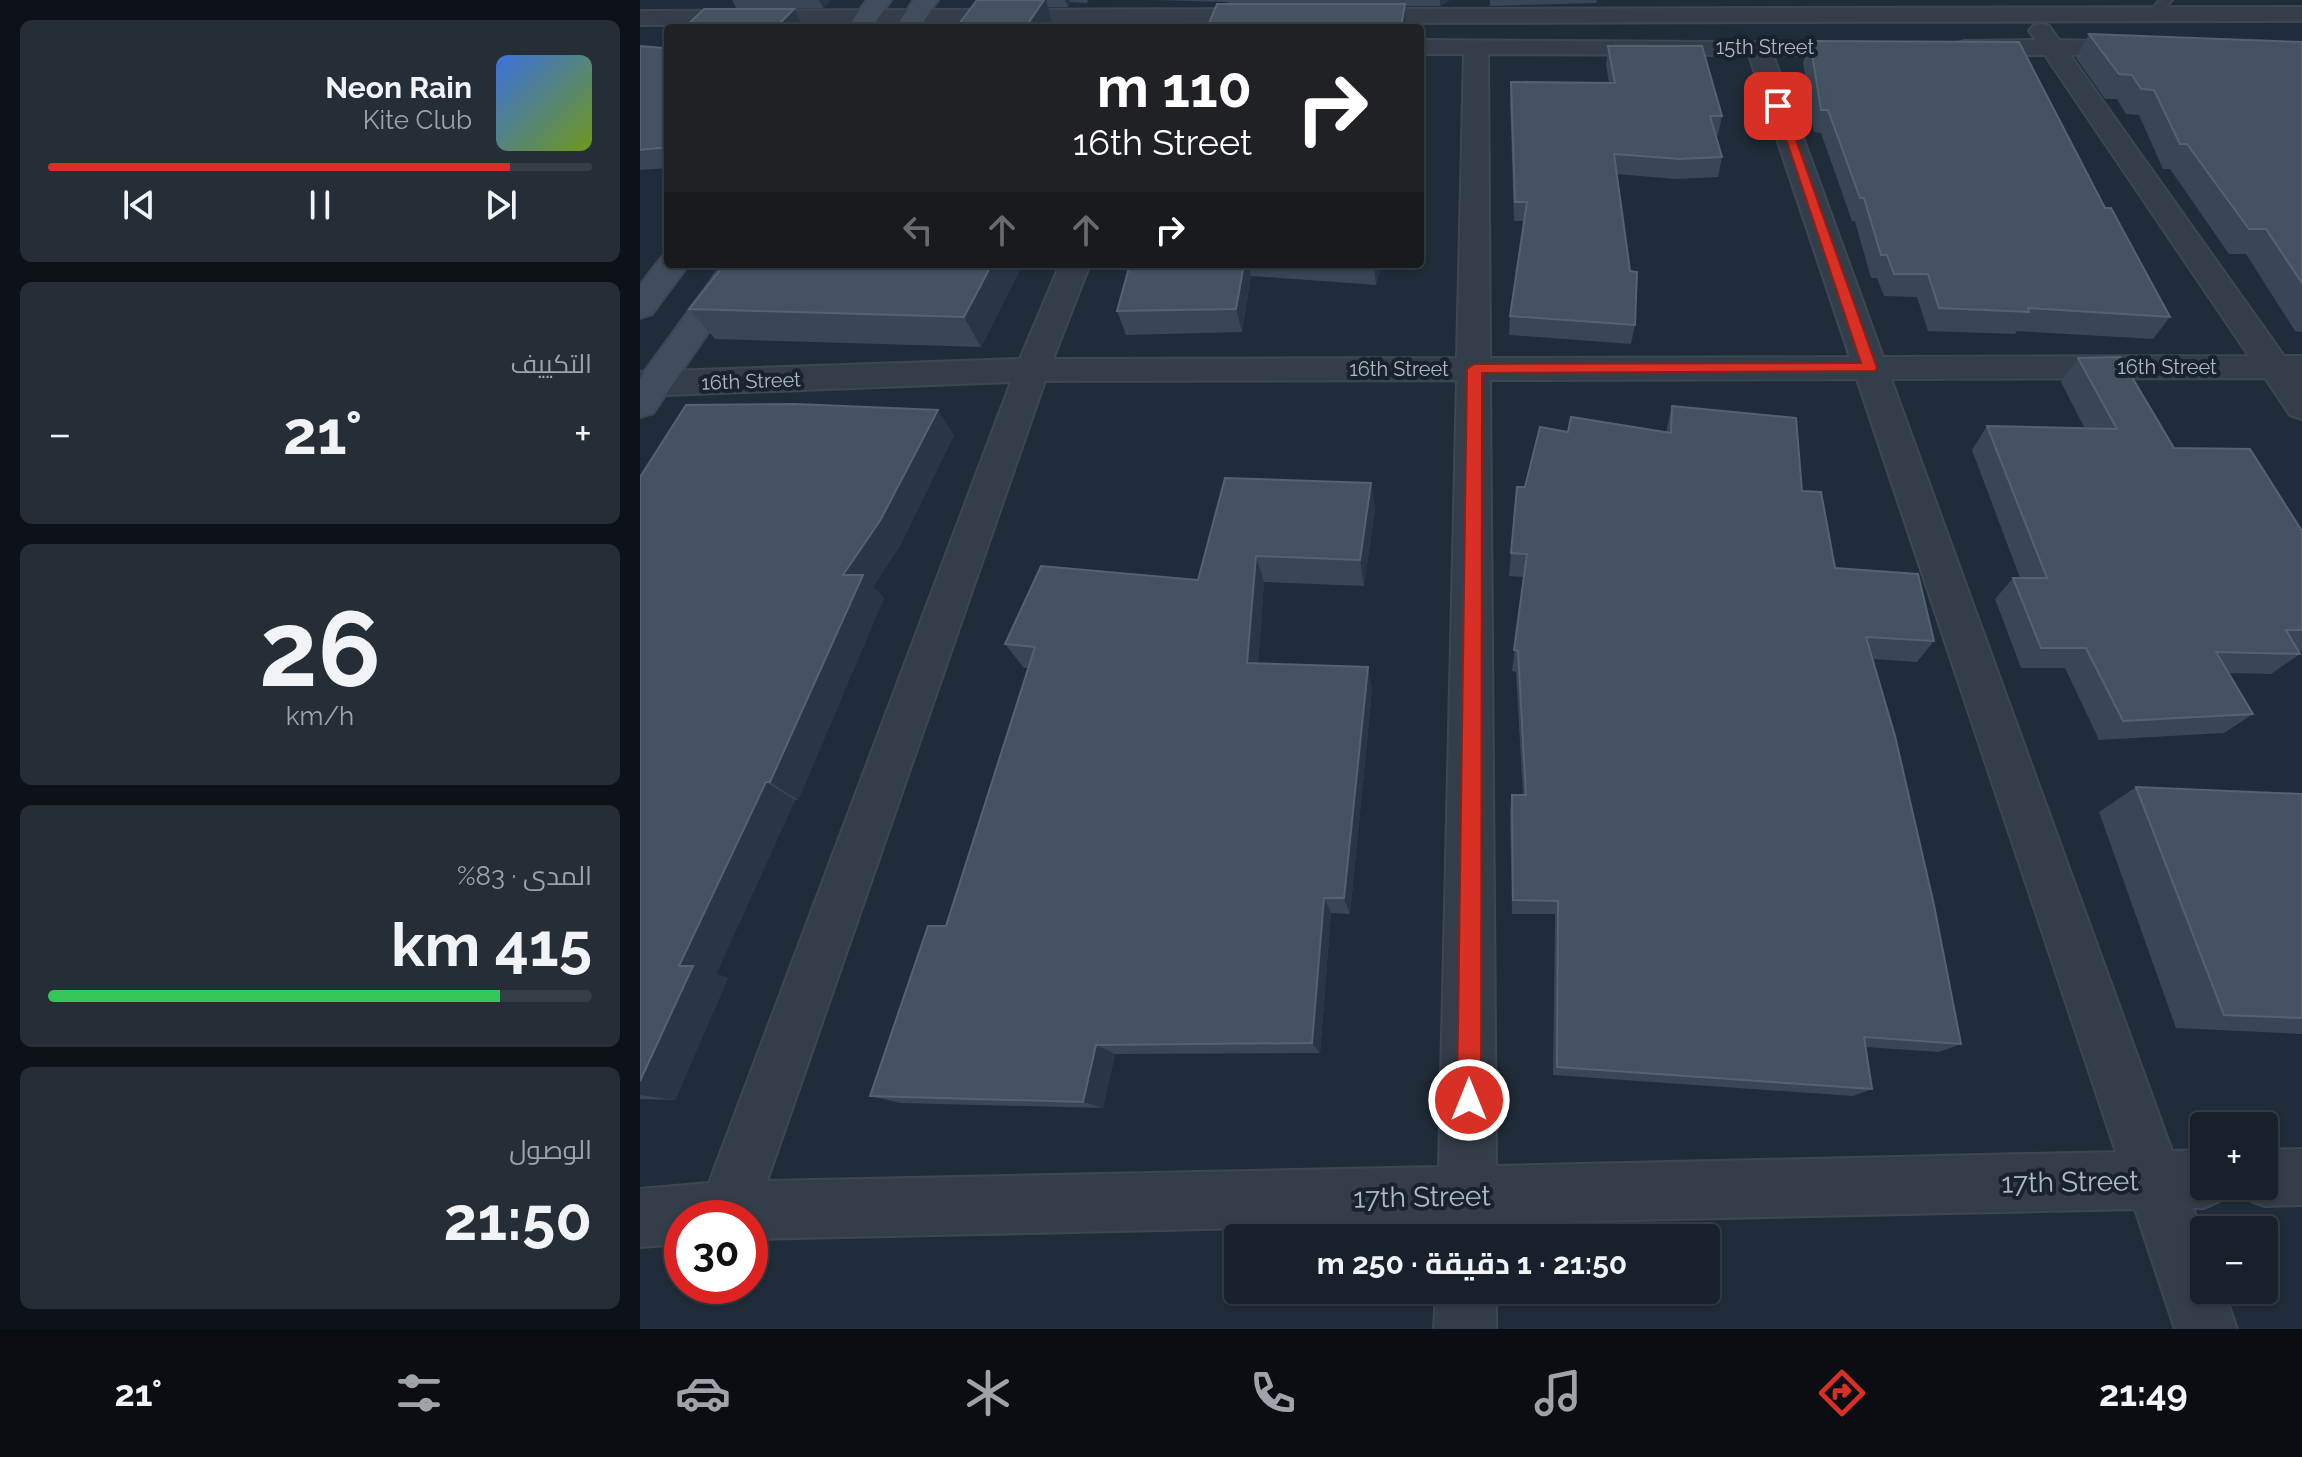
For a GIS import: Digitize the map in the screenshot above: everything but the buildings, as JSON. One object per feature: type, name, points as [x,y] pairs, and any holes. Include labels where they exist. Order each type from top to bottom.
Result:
[{"type":"main road","points":[[640,307],[670,268]]},
{"type":"main road","points":[[644,391],[736,268]]},
{"type":"street","name":"15th Street","points":[[1329,16],[1634,8],[2037,7],[2160,7],[2302,14]]},
{"type":"street","points":[[2037,7],[2052,47],[2288,367],[2302,407]]},
{"type":"street","points":[[640,18],[1287,8]]},
{"type":"street","name":"15th Street","points":[[1424,47],[1881,48]]},
{"type":"street","points":[[1468,1217],[1476,47]]},
{"type":"street","points":[[1758,47],[1870,368],[2180,1179],[2206,1329]]},
{"type":"street","points":[[1943,48],[2162,47]]},
{"type":"street","points":[[732,1200],[1032,370],[1073,268]]},
{"type":"street","name":"16th Street","points":[[644,391],[1032,370],[2288,367]]},
{"type":"street","points":[[2278,1178],[2302,1177]]},
{"type":"street","name":"17th Street","points":[[768,1211],[1468,1217],[2180,1179]]},
{"type":"street","name":"17th Street","points":[[640,1218],[664,1216]]},
{"type":"street","points":[[1465,1329],[1466,1304]]},
{"type":"route","points":[[1469,1100],[1474,369],[1870,368],[1778,106]]}]
